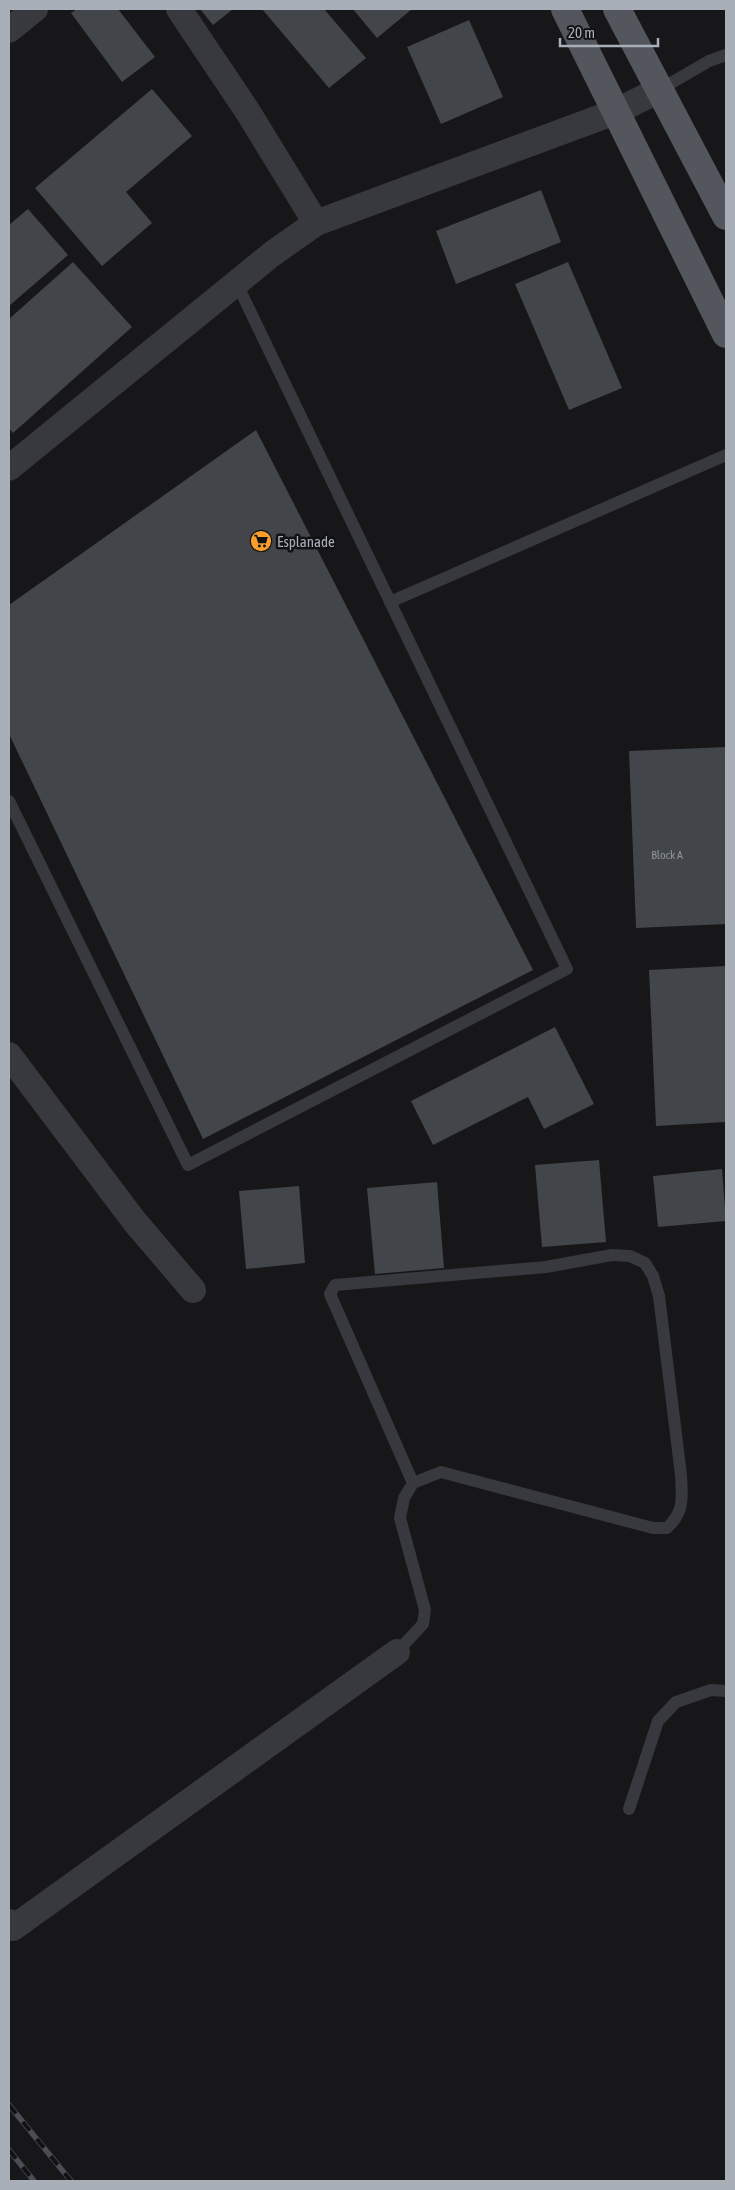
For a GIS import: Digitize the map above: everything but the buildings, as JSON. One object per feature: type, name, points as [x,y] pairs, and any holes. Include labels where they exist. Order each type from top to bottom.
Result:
[{"type":"main road","points":[[565,9],[726,334]]},
{"type":"main road","points":[[617,9],[726,216]]},
{"type":"street","points":[[9,30],[35,9]]},
{"type":"street","points":[[179,9],[248,112],[316,223]]},
{"type":"street","points":[[9,468],[272,254],[316,223],[615,112],[659,90]]},
{"type":"street","points":[[9,1055],[136,1222],[192,1290]]},
{"type":"street","points":[[9,1922],[13,1928],[397,1652]]},
{"type":"lane","points":[[659,90],[710,61],[726,55]]},
{"type":"lane","points":[[9,801],[188,1165],[567,969],[237,284]]},
{"type":"lane","points":[[390,602],[726,455]]},
{"type":"lane","points":[[397,1652],[423,1624],[425,1610],[400,1518],[404,1498],[413,1483],[441,1472],[653,1528],[668,1528],[678,1518],[682,1502],[681,1476],[660,1296],[653,1276],[645,1263],[630,1256],[612,1255],[546,1267],[335,1285],[330,1294],[413,1483]]},
{"type":"lane","points":[[629,1809],[658,1721],[676,1702],[711,1690],[726,1691]]},
{"type":"railway","points":[[9,2105],[71,2181]]},
{"type":"railway","points":[[9,2150],[34,2181]]},
{"type":"place","name":"Esplanade","points":[[261,541]]}]
